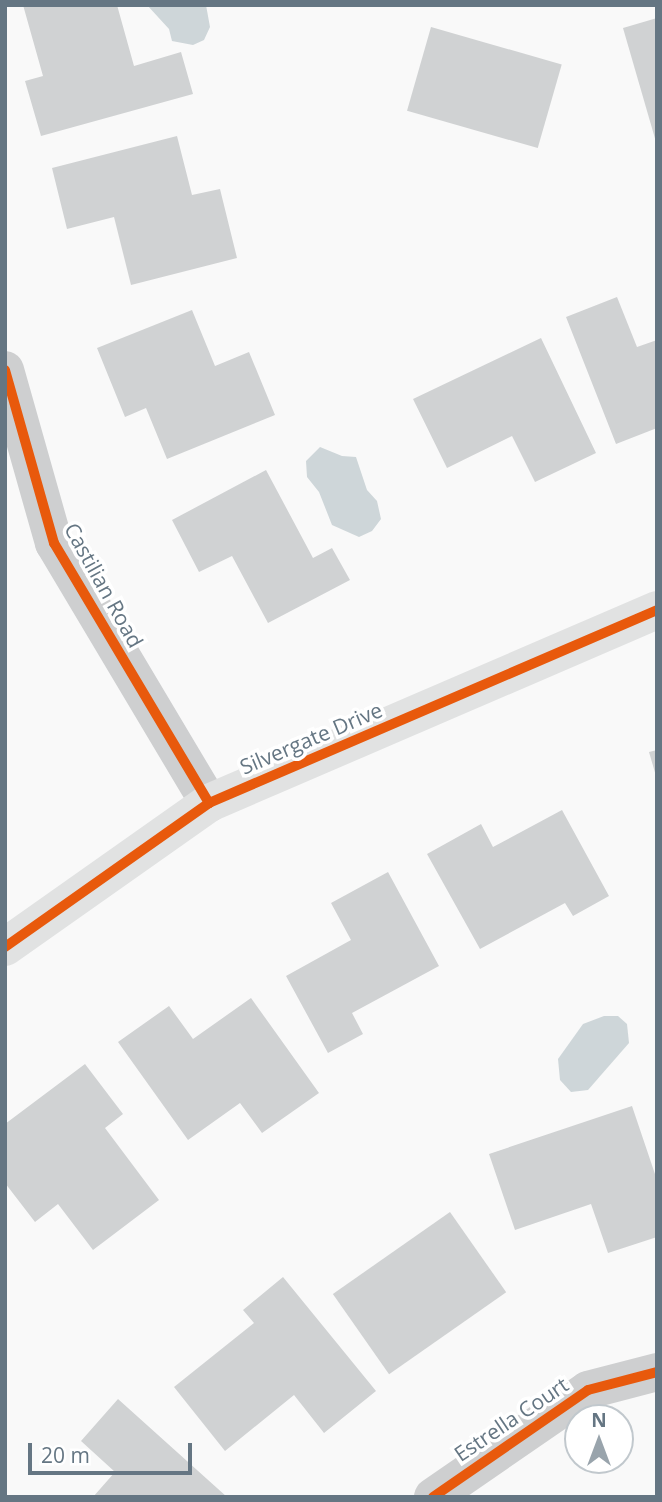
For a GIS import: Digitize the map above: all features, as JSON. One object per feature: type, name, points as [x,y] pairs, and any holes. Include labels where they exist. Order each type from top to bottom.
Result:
[{"type":"street","name":"Castilian Road","points":[[5,370],[54,543],[209,803]]},
{"type":"street","name":"Silvergate Drive","points":[[5,947],[209,803],[657,610]]},
{"type":"street","name":"Estrella Court","points":[[433,1497],[589,1390],[657,1372]]},
{"type":"shaded area","points":[[147,5],[206,5],[210,27],[204,40],[193,45],[172,41],[169,29]]},
{"type":"shaded area","points":[[320,447],[342,456],[356,457],[367,490],[377,501],[381,519],[372,531],[359,537],[332,525],[319,492],[307,477],[306,461]]},
{"type":"shaded area","points":[[604,1016],[618,1016],[627,1024],[629,1043],[588,1090],[571,1092],[560,1080],[558,1059],[583,1024]]},
{"type":"building","points":[[23,5],[117,5],[134,66],[181,52],[193,94],[41,136],[25,81],[43,76]]},
{"type":"building","points":[[657,18],[657,142],[656,142],[623,28]]},
{"type":"building","points":[[431,27],[562,64],[538,148],[407,111]]},
{"type":"building","points":[[177,136],[192,195],[220,189],[237,258],[131,285],[114,217],[67,229],[52,168]]},
{"type":"building","points":[[617,297],[637,347],[657,340],[657,428],[616,444],[566,317]]},
{"type":"building","points":[[192,310],[215,366],[249,352],[275,415],[167,459],[146,408],[125,417],[97,348]]},
{"type":"building","points":[[541,338],[596,453],[535,482],[512,436],[447,468],[413,399]]},
{"type":"building","points":[[266,470],[313,558],[332,548],[350,580],[268,623],[232,556],[199,572],[172,520]]},
{"type":"building","points":[[657,750],[657,776],[656,776],[649,752]]},
{"type":"building","points":[[562,810],[609,896],[573,916],[565,903],[480,949],[427,854],[481,824],[493,847]]},
{"type":"building","points":[[388,872],[439,966],[352,1013],[363,1034],[328,1053],[286,976],[351,940],[331,903]]},
{"type":"building","points":[[251,998],[319,1093],[262,1133],[240,1103],[188,1140],[118,1042],[169,1006],[193,1039]]},
{"type":"building","points":[[85,1064],[123,1114],[105,1128],[159,1200],[93,1250],[58,1204],[35,1222],[5,1183],[5,1124]]},
{"type":"building","points":[[632,1106],[657,1180],[657,1237],[608,1253],[591,1204],[515,1230],[489,1154]]},
{"type":"building","points":[[450,1212],[506,1292],[389,1374],[333,1294]]},
{"type":"building","points":[[283,1277],[376,1391],[324,1433],[294,1395],[225,1451],[174,1387],[254,1323],[243,1310]]},
{"type":"building","points":[[118,1399],[227,1497],[93,1497],[115,1472],[81,1441]]},
{"type":"cycle path","points":[[5,370],[54,543],[209,803]]},
{"type":"cycle path","points":[[5,947],[209,803],[657,610]]},
{"type":"cycle path","points":[[433,1497],[588,1390],[657,1372]]}]
